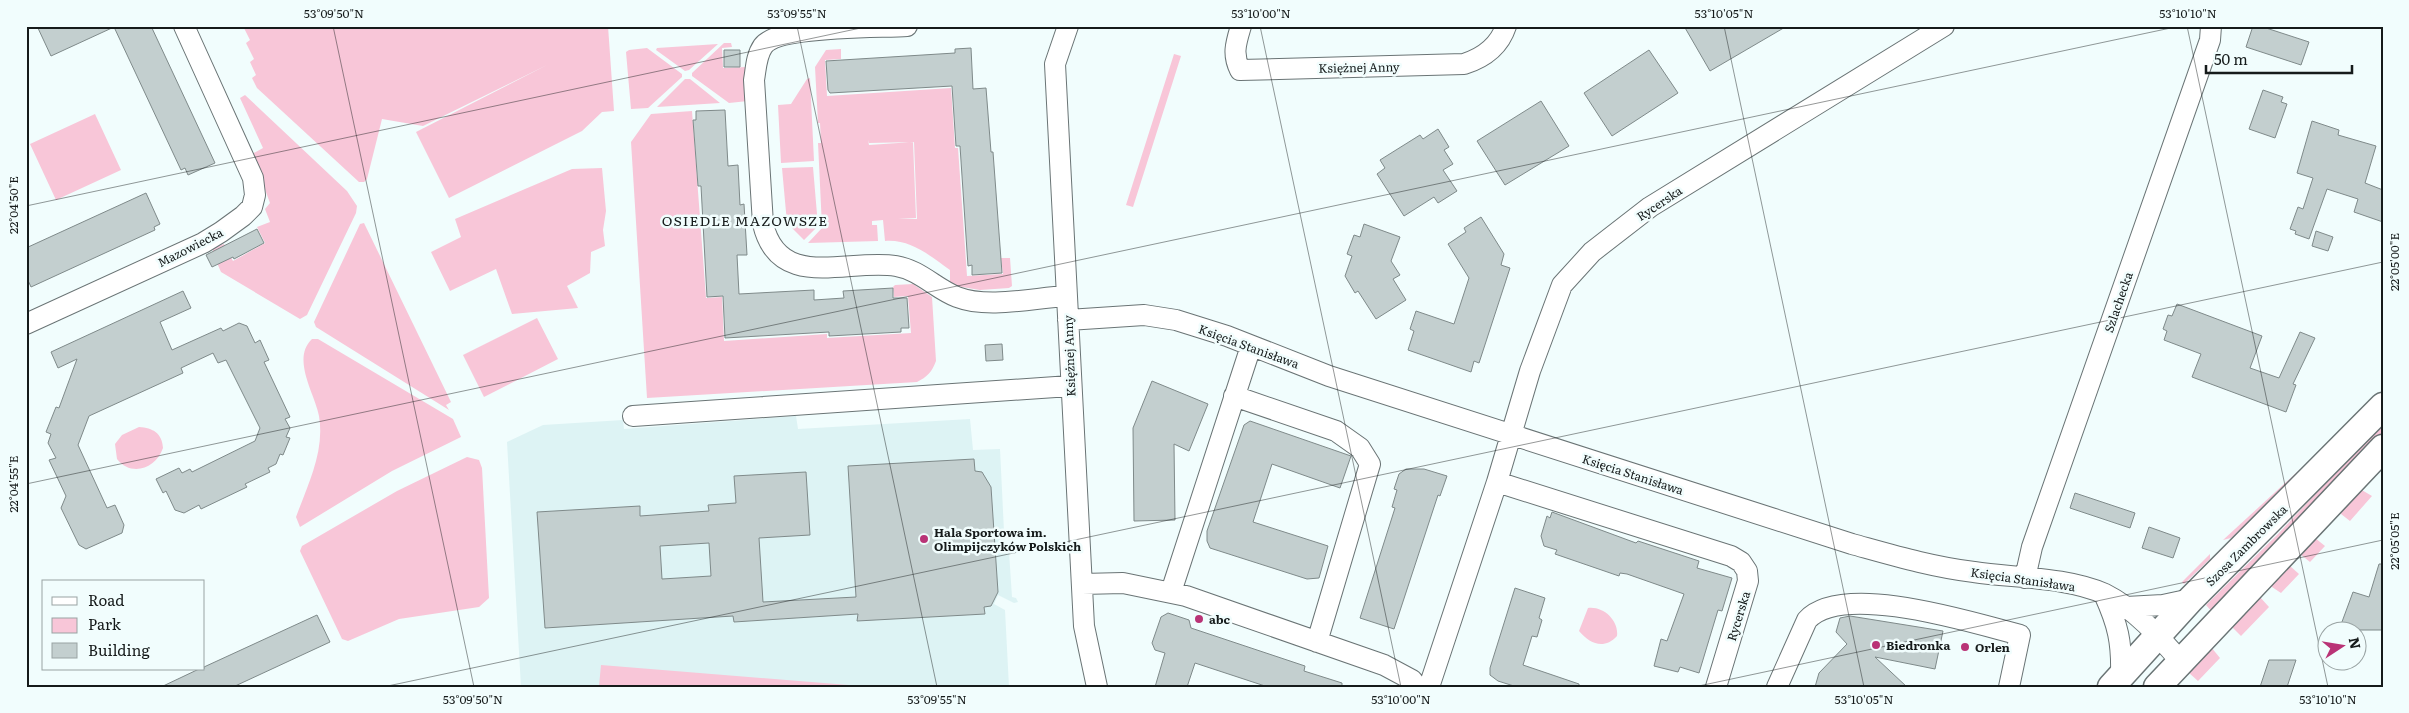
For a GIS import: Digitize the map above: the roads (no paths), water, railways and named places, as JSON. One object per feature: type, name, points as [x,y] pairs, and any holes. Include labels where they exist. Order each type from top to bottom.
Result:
[{"type":"main road","name":"Szosa Zambrowska","points":[[2116,682],[2191,599],[2383,406]]},
{"type":"main road","points":[[2157,687],[2383,448]]},
{"type":"street","name":"Mazowiecka","points":[[26,324],[203,243],[231,226],[252,207],[256,195],[253,178],[184,26]]},
{"type":"street","points":[[907,26],[798,32],[771,39],[763,46],[758,57],[754,80],[763,224],[770,244],[783,257],[803,267],[882,264],[899,266],[914,271],[956,297],[974,302],[1066,296]]},
{"type":"street","name":"Księżnej Anny","points":[[1068,26],[1055,64],[1070,386],[1082,584],[1086,635],[1096,687]]},
{"type":"street","name":"Księżnej Anny","points":[[1242,26],[1234,48],[1235,60],[1240,70],[1464,64],[1479,59],[1494,46],[1503,35],[1506,26]]},
{"type":"street","name":"Rycerska","points":[[1429,687],[1497,482],[1530,371],[1562,285],[1592,252],[1650,208],[1944,26]]},
{"type":"street","name":"Szlachecka","points":[[2025,578],[2032,547],[2210,40],[2211,26]]},
{"type":"street","name":"Księcia Stanisława","points":[[1068,320],[1144,315],[1176,320],[1329,376],[1861,546],[1914,561],[2075,586],[2104,594],[2126,607],[2158,635],[2181,662]]},
{"type":"street","points":[[1171,592],[1251,346]]},
{"type":"street","points":[[633,416],[1070,386]]},
{"type":"street","points":[[1234,396],[1336,431],[1360,448],[1370,464],[1317,642]]},
{"type":"street","name":"Rycerska","points":[[1497,482],[1665,537],[1715,550],[1741,562],[1746,571],[1748,581],[1716,687]]},
{"type":"street","points":[[1082,584],[1123,583],[1171,592],[1384,665],[1412,680],[1417,687]]},
{"type":"street","points":[[2104,594],[2115,618],[2122,648],[2116,682]]},
{"type":"street","points":[[2126,607],[2163,605],[2191,599]]},
{"type":"street","points":[[1777,687],[1807,620],[1814,613],[1833,606],[1872,604],[1922,611],[2020,635],[2009,687]]},
{"type":"place","name":"Hala Sportowa im. Olimpijczyków Polskich","points":[[924,539]]},
{"type":"place","name":"abc","points":[[1199,619]]},
{"type":"place","name":"Biedronka","points":[[1876,645]]},
{"type":"place","name":"Orlen","points":[[1965,647]]},
{"type":"district","name":"OSIEDLE MAZOWSZE","points":[[745,220]]}]
